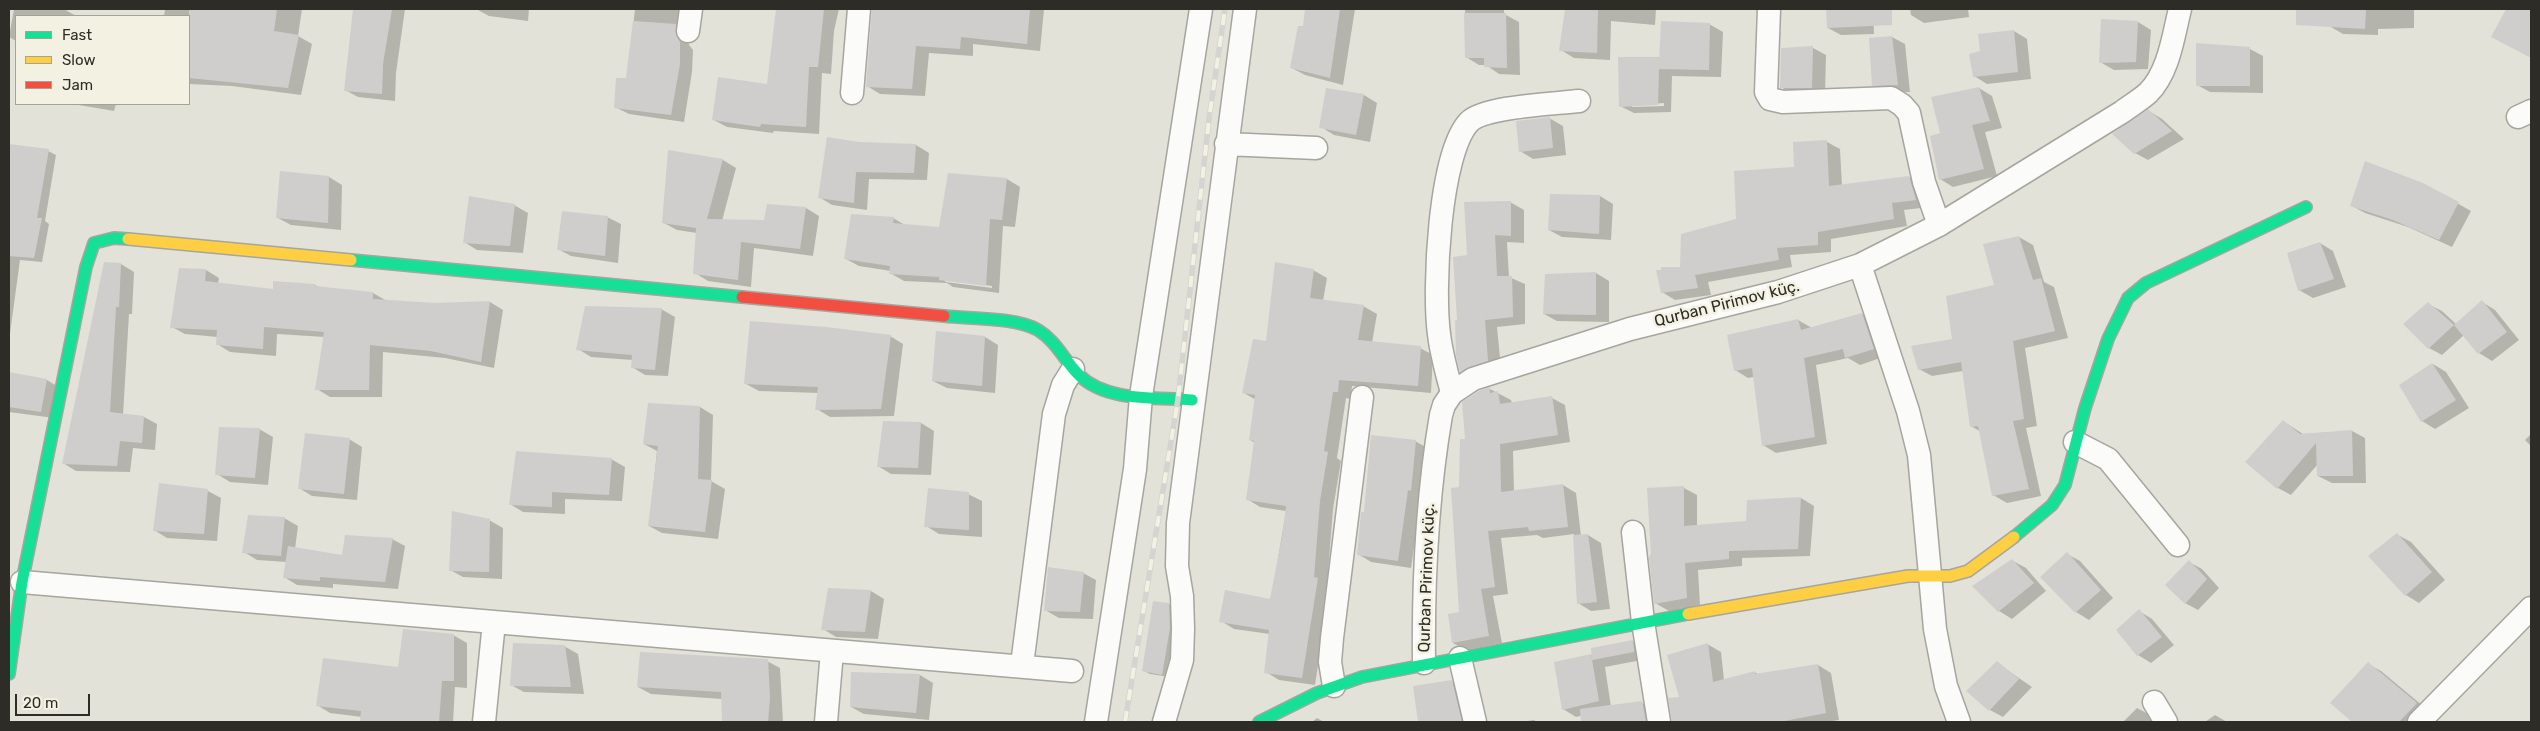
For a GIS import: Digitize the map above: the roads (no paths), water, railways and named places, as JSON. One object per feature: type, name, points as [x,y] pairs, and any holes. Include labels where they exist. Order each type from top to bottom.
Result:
[{"type":"street","points":[[688,31],[691,9]]},
{"type":"street","points":[[852,93],[859,9]]},
{"type":"street","points":[[1096,722],[1135,469],[1141,396],[1201,9]]},
{"type":"street","points":[[1164,722],[1182,660],[1182,596],[1177,566],[1178,523],[1192,400],[1245,9]]},
{"type":"street","points":[[1769,9],[1766,92],[1770,99],[1783,102],[1891,98],[1902,105],[1909,113],[1924,182],[1939,225]]},
{"type":"street","name":"Qurban Pirimov küç.","points":[[1424,664],[1425,593],[1430,494],[1441,415],[1444,405],[1452,393],[1473,379],[1562,349],[1630,329],[1778,292],[1860,265],[1939,225],[2122,112],[2148,93],[2159,78],[2167,62],[2180,9]]},
{"type":"street","points":[[1452,393],[1439,333],[1437,284],[1444,197],[1451,163],[1460,138],[1469,122],[1487,112],[1579,101]]},
{"type":"street","points":[[1226,144],[1316,148]]},
{"type":"street","points":[[1259,722],[1334,686],[1424,664],[1874,580],[1930,575],[1950,576],[1968,571],[1981,564],[2034,522],[2052,505],[2065,484],[2075,442],[2108,339],[2128,298],[2146,283],[2306,206]]},
{"type":"street","points":[[9,674],[22,582],[86,267],[94,243],[114,238],[1024,324],[1040,329],[1057,344],[1073,369],[1091,385],[1141,396],[1192,400]]},
{"type":"street","points":[[1860,265],[1908,411],[1919,455],[1937,639],[1946,686],[1959,722]]},
{"type":"street","points":[[1022,665],[1054,414],[1063,385],[1073,369]]},
{"type":"street","points":[[1334,686],[1330,662],[1332,638],[1362,398]]},
{"type":"street","points":[[2075,442],[2108,459],[2178,545]]},
{"type":"street","points":[[1633,532],[1643,622],[1659,722]]},
{"type":"street","points":[[22,582],[832,651],[1022,665],[1072,671]]},
{"type":"street","points":[[2419,722],[2531,608]]},
{"type":"street","points":[[484,722],[494,622]]},
{"type":"street","points":[[826,722],[832,651]]},
{"type":"street","points":[[1460,658],[1476,722]]},
{"type":"street","points":[[2154,702],[2166,722]]},
{"type":"railway","points":[[1125,722],[1178,399],[1209,119],[1225,9]]}]
